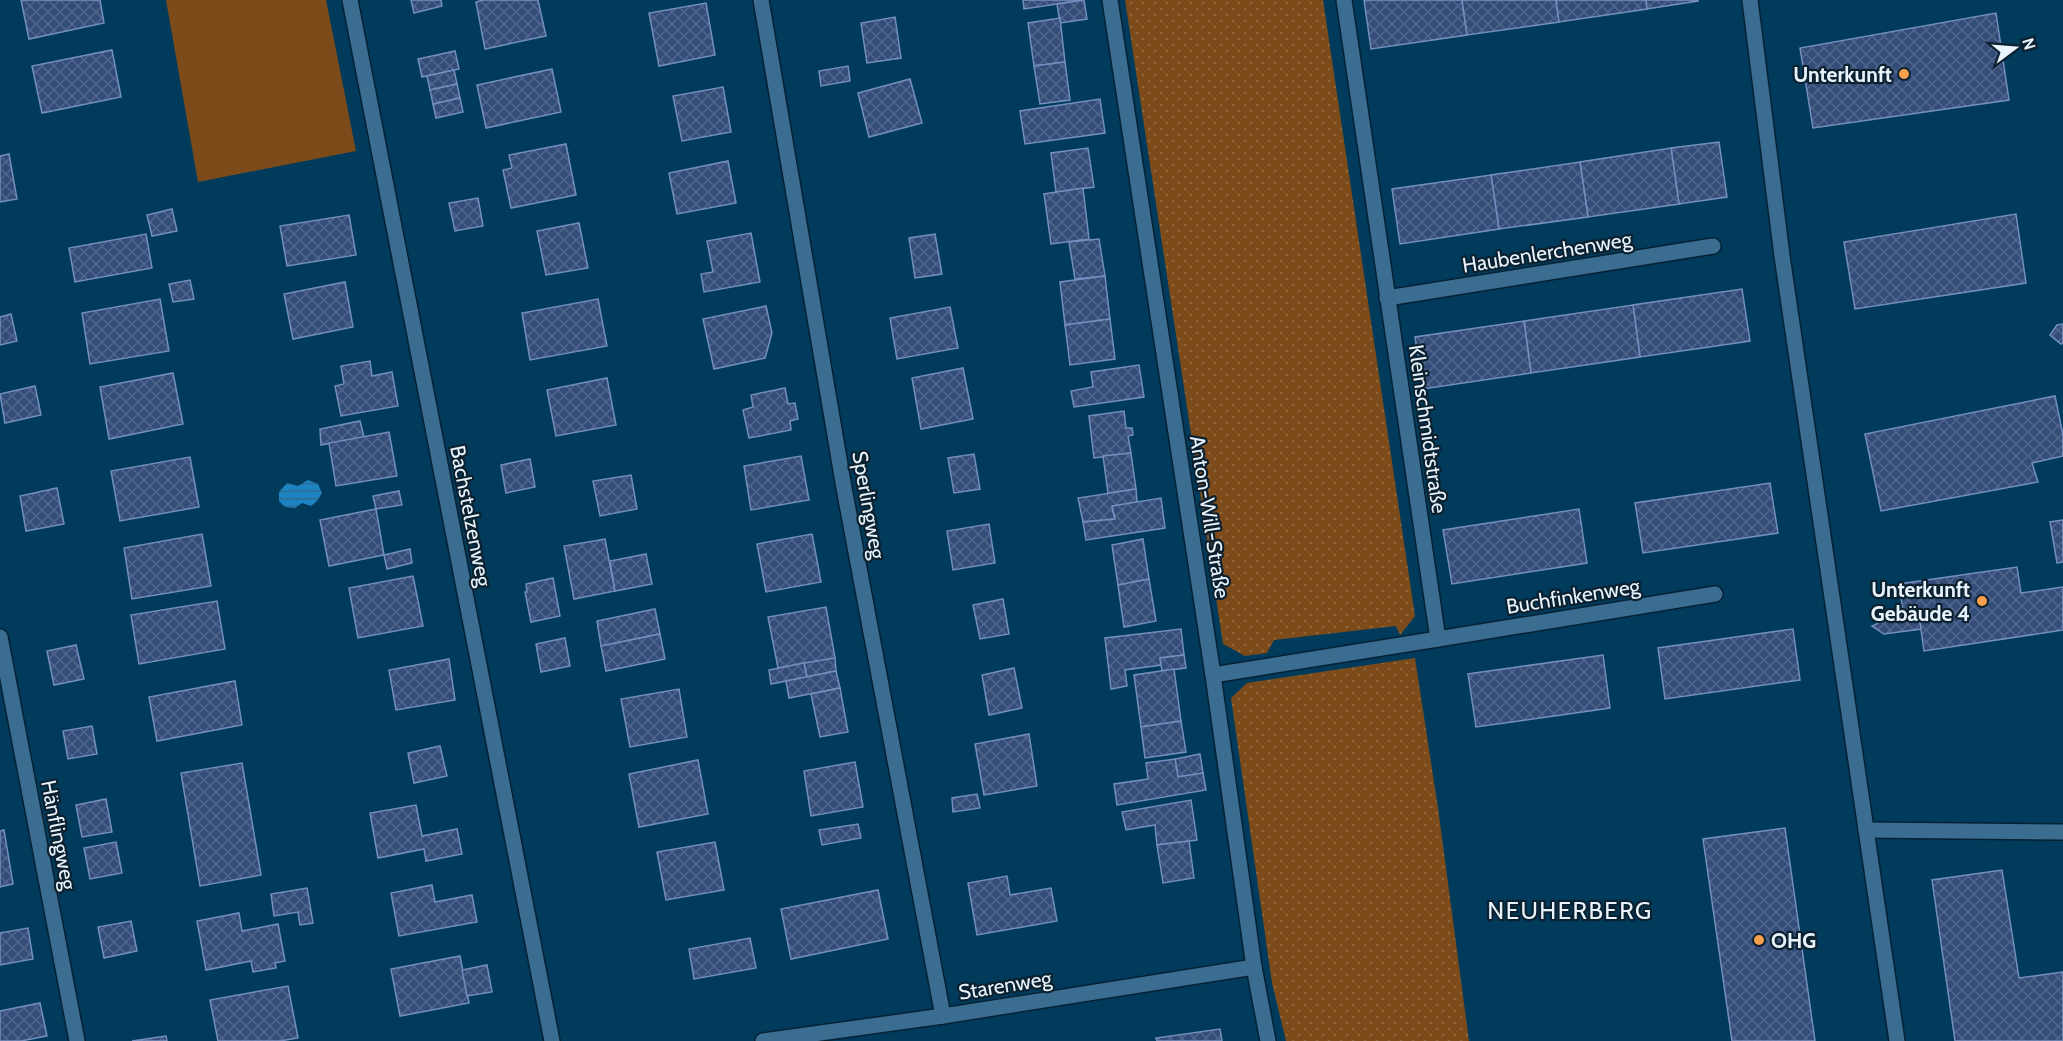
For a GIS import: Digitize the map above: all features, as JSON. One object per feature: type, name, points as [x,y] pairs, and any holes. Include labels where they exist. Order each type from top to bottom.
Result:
[{"type":"street","name":"Bachstelzenweg","points":[[350,0],[552,1041]]},
{"type":"street","name":"Sperlingweg","points":[[761,0],[846,500],[943,1016]]},
{"type":"street","name":"Anton-Will-Straße","points":[[1110,0],[1213,675],[1254,967],[1268,1041]]},
{"type":"street","name":"Kleinschmidtstraße","points":[[1344,0],[1438,639]]},
{"type":"street","points":[[1750,0],[1782,256],[1897,1041]]},
{"type":"street","name":"Haubenlerchenweg","points":[[1388,298],[1713,246]]},
{"type":"street","name":"Buchfinkenweg","points":[[1438,639],[1715,594]]},
{"type":"street","name":"Hänflingweg","points":[[0,637],[77,1041]]},
{"type":"street","points":[[1213,675],[1438,639]]},
{"type":"street","points":[[1866,830],[2063,832]]},
{"type":"street","name":"Starenweg","points":[[763,1041],[943,1016],[1254,967]]},
{"type":"shaded area","points":[[166,0],[326,0],[356,151],[198,182]]},
{"type":"shaded area","points":[[1125,0],[1323,0],[1415,616],[1400,635],[1396,626],[1274,640],[1267,653],[1245,656],[1223,644]]},
{"type":"shaded area","points":[[1415,658],[1438,808],[1469,1041],[1286,1041],[1272,983],[1231,698],[1247,683]]},
{"type":"water","points":[[308,480],[318,484],[322,493],[311,506],[302,503],[295,508],[285,507],[279,501],[279,492],[287,483],[298,486]]},
{"type":"building","points":[[21,0],[100,0],[104,23],[29,39]]},
{"type":"building","points":[[411,0],[441,0],[442,6],[414,13]]},
{"type":"building","points":[[538,0],[546,36],[485,49],[476,2]]},
{"type":"building","points":[[1023,0],[1084,0],[1024,9]]},
{"type":"building","points":[[1084,0],[1087,19],[1060,23],[1057,4]]},
{"type":"building","points":[[1364,0],[1462,0],[1467,35],[1371,49]]},
{"type":"building","points":[[1462,0],[1556,0],[1559,22],[1467,35]]},
{"type":"building","points":[[1556,0],[1646,0],[1647,9],[1559,22]]},
{"type":"building","points":[[1646,0],[1698,0],[1698,1],[1647,9]]},
{"type":"building","points":[[706,3],[715,55],[659,66],[649,13]]},
{"type":"building","name":"Unterkunft","points":[[1996,13],[2009,100],[1813,128],[1800,48]]},
{"type":"building","points":[[895,17],[901,58],[867,63],[861,23]]},
{"type":"building","points":[[1060,18],[1065,62],[1034,66],[1028,23]]},
{"type":"building","points":[[112,50],[121,97],[42,113],[32,66]]},
{"type":"building","points":[[455,51],[459,69],[422,77],[418,59]]},
{"type":"building","points":[[1065,62],[1070,100],[1040,104],[1034,66]]},
{"type":"building","points":[[848,66],[850,81],[821,86],[819,71]]},
{"type":"building","points":[[552,69],[561,112],[486,128],[477,85]]},
{"type":"building","points":[[454,70],[457,84],[430,90],[427,76]]},
{"type":"building","points":[[910,79],[922,123],[869,137],[858,93]]},
{"type":"building","points":[[457,84],[460,98],[433,104],[430,90]]},
{"type":"building","points":[[723,87],[731,132],[682,141],[673,96]]},
{"type":"building","points":[[460,98],[463,112],[436,118],[433,104]]},
{"type":"building","points":[[1100,99],[1105,133],[1025,144],[1020,111]]},
{"type":"building","points":[[1719,142],[1727,197],[1679,204],[1671,148]]},
{"type":"building","points":[[566,144],[576,195],[511,208],[503,170],[512,168],[509,155]]},
{"type":"building","points":[[1088,148],[1094,187],[1056,192],[1051,153]]},
{"type":"building","points":[[1671,148],[1679,204],[1588,217],[1580,162]]},
{"type":"building","points":[[9,154],[17,199],[0,202],[0,156]]},
{"type":"building","points":[[728,161],[736,203],[677,214],[669,173]]},
{"type":"building","points":[[1580,162],[1588,217],[1499,229],[1491,175]]},
{"type":"building","points":[[1491,175],[1499,229],[1400,244],[1392,189]]},
{"type":"building","points":[[1083,188],[1089,239],[1051,244],[1044,194]]},
{"type":"building","points":[[478,198],[483,226],[455,231],[449,203]]},
{"type":"building","points":[[172,209],[177,231],[152,236],[147,215]]},
{"type":"building","points":[[2016,214],[2026,283],[1855,309],[1844,242]]},
{"type":"building","points":[[349,215],[356,255],[287,266],[280,226]]},
{"type":"building","points":[[579,223],[588,268],[546,275],[537,231]]},
{"type":"building","points":[[751,233],[760,282],[704,292],[701,274],[713,272],[707,241]]},
{"type":"building","points":[[146,234],[152,268],[75,282],[69,248]]},
{"type":"building","points":[[935,234],[942,274],[915,278],[909,238]]},
{"type":"building","points":[[1099,239],[1105,276],[1075,279],[1069,242]]},
{"type":"building","points":[[1105,276],[1110,319],[1065,325],[1060,282]]},
{"type":"building","points":[[190,280],[194,299],[173,302],[169,284]]},
{"type":"building","points":[[345,282],[353,327],[293,339],[284,294]]},
{"type":"building","points":[[1742,289],[1750,341],[1640,357],[1633,305]]},
{"type":"building","points":[[160,299],[169,351],[90,364],[82,313]]},
{"type":"building","points":[[598,299],[607,346],[530,360],[522,313]]},
{"type":"building","points":[[1633,305],[1640,357],[1531,373],[1524,321]]},
{"type":"building","points":[[766,306],[772,333],[765,358],[714,369],[703,319]]},
{"type":"building","points":[[950,307],[958,348],[897,359],[890,318]]},
{"type":"building","points":[[11,314],[17,341],[0,345],[0,317]]},
{"type":"building","points":[[1110,319],[1115,359],[1070,365],[1065,325]]},
{"type":"building","points":[[1524,321],[1531,373],[1423,389],[1415,337]]},
{"type":"building","points":[[2063,324],[2063,343],[2061,344],[2050,335],[2057,325]]},
{"type":"building","points":[[370,361],[372,376],[392,372],[398,406],[341,416],[335,386],[344,384],[341,366]]},
{"type":"building","points":[[1139,365],[1144,397],[1074,407],[1071,391],[1093,387],[1091,372]]},
{"type":"building","points":[[963,368],[973,419],[921,429],[912,378]]},
{"type":"building","points":[[173,373],[183,424],[109,439],[100,387]]},
{"type":"building","points":[[607,378],[616,425],[556,436],[547,390]]},
{"type":"building","points":[[35,386],[41,415],[5,423],[0,394]]},
{"type":"building","points":[[785,388],[788,404],[795,403],[798,419],[790,421],[791,430],[749,438],[743,410],[753,407],[751,395]]},
{"type":"building","points":[[2055,396],[2063,435],[2063,456],[2032,463],[2038,482],[1881,511],[1865,434]]},
{"type":"building","points":[[1124,411],[1126,428],[1132,428],[1133,435],[1128,436],[1131,453],[1094,458],[1089,416]]},
{"type":"building","points":[[360,421],[364,437],[321,445],[320,429]]},
{"type":"building","points":[[389,432],[397,476],[336,486],[329,443]]},
{"type":"building","points":[[1131,453],[1136,489],[1108,493],[1103,456]]},
{"type":"building","points":[[974,454],[980,489],[954,493],[948,458]]},
{"type":"building","points":[[801,456],[809,500],[751,510],[744,466]]},
{"type":"building","points":[[190,457],[199,507],[120,521],[111,471]]},
{"type":"building","points":[[530,459],[535,487],[506,493],[501,465]]},
{"type":"building","points":[[631,475],[637,509],[600,516],[593,481]]},
{"type":"building","points":[[1770,483],[1778,533],[1643,553],[1635,503]]},
{"type":"building","points":[[57,488],[64,524],[26,531],[20,496]]},
{"type":"building","points":[[1136,489],[1137,502],[1112,506],[1115,519],[1083,522],[1078,498]]},
{"type":"building","points":[[399,491],[402,505],[376,509],[373,496]]},
{"type":"building","points":[[1161,498],[1165,528],[1086,540],[1083,522],[1115,519],[1112,506]]},
{"type":"building","points":[[376,509],[384,555],[329,566],[320,520]]},
{"type":"building","points":[[1579,509],[1587,563],[1452,584],[1443,530]]},
{"type":"building","points":[[2063,520],[2063,562],[2057,563],[2050,522]]},
{"type":"building","points":[[989,524],[995,563],[953,570],[947,531]]},
{"type":"building","points":[[202,534],[211,586],[132,599],[124,548]]},
{"type":"building","points":[[812,534],[821,582],[766,592],[757,544]]},
{"type":"building","points":[[605,539],[615,591],[574,599],[564,546]]},
{"type":"building","points":[[1143,539],[1149,579],[1118,585],[1112,545]]},
{"type":"building","points":[[410,549],[412,563],[387,569],[384,555]]},
{"type":"building","points":[[646,554],[652,584],[615,591],[610,561]]},
{"type":"building","name":"Unterkunft Gebäude 4","points":[[2017,567],[2021,593],[2063,587],[2063,630],[1924,651],[1918,609],[1903,611],[1899,584]]},
{"type":"building","points":[[413,576],[423,626],[358,638],[349,588]]},
{"type":"building","points":[[553,578],[560,616],[531,622],[525,592],[527,592],[526,584]]},
{"type":"building","points":[[1149,579],[1156,621],[1124,627],[1118,585]]},
{"type":"building","points":[[1003,599],[1009,634],[980,639],[973,605]]},
{"type":"building","points":[[217,601],[225,649],[139,664],[131,615]]},
{"type":"building","points":[[826,607],[835,658],[778,668],[768,617]]},
{"type":"building","points":[[655,609],[660,634],[601,646],[597,621]]},
{"type":"building","points":[[1918,609],[1921,629],[1884,634],[1872,626],[1903,611]]},
{"type":"building","points":[[1181,629],[1184,655],[1160,658],[1161,665],[1125,670],[1127,686],[1111,689],[1105,638]]},
{"type":"building","points":[[1793,629],[1800,680],[1665,699],[1658,648]]},
{"type":"building","points":[[660,634],[665,659],[606,671],[601,646]]},
{"type":"building","points":[[565,638],[570,666],[541,672],[536,644]]},
{"type":"building","points":[[76,645],[84,679],[54,685],[47,651]]},
{"type":"building","points":[[1184,655],[1186,668],[1162,671],[1160,658]]},
{"type":"building","points":[[1603,655],[1610,708],[1476,727],[1468,674]]},
{"type":"building","points":[[835,658],[836,671],[807,677],[804,663]]},
{"type":"building","points":[[449,659],[455,700],[396,710],[389,670]]},
{"type":"building","points":[[804,663],[807,677],[771,684],[769,670]]},
{"type":"building","points":[[1014,668],[1022,708],[989,715],[982,675]]},
{"type":"building","points":[[1174,669],[1181,721],[1141,727],[1134,675]]},
{"type":"building","points":[[836,671],[840,688],[789,698],[786,681]]},
{"type":"building","points":[[235,681],[242,725],[157,741],[149,697]]},
{"type":"building","points":[[840,688],[848,732],[820,737],[811,694]]},
{"type":"building","points":[[679,689],[687,737],[630,747],[621,699]]},
{"type":"building","points":[[1181,721],[1186,752],[1145,758],[1141,727]]},
{"type":"building","points":[[92,726],[97,754],[68,759],[63,731]]},
{"type":"building","points":[[1029,734],[1037,786],[984,795],[975,744]]},
{"type":"building","points":[[440,746],[447,776],[414,783],[408,753]]},
{"type":"building","points":[[1200,754],[1203,773],[1178,777],[1175,759]]},
{"type":"building","points":[[1175,759],[1178,777],[1203,773],[1206,790],[1117,805],[1114,784],[1148,779],[1146,763]]},
{"type":"building","points":[[698,760],[708,814],[639,827],[629,774]]},
{"type":"building","points":[[855,762],[863,807],[811,816],[804,771]]},
{"type":"building","points":[[242,763],[261,875],[200,886],[181,773]]},
{"type":"building","points":[[977,794],[980,808],[953,812],[952,798]]},
{"type":"building","points":[[106,799],[112,832],[82,837],[76,805]]},
{"type":"building","points":[[1191,800],[1197,840],[1157,845],[1155,825],[1126,830],[1122,812]]},
{"type":"building","points":[[416,805],[422,836],[457,829],[462,854],[426,861],[424,849],[378,858],[370,813]]},
{"type":"building","points":[[858,824],[861,838],[822,845],[819,830]]},
{"type":"building","name":"OHG","points":[[1785,828],[1815,1041],[1732,1041],[1703,839]]},
{"type":"building","points":[[4,830],[13,884],[0,887],[0,831]]},
{"type":"building","points":[[1189,841],[1194,878],[1163,883],[1157,845]]},
{"type":"building","points":[[116,842],[122,873],[90,879],[84,848]]},
{"type":"building","points":[[715,842],[724,890],[666,900],[657,852]]},
{"type":"building","points":[[2002,870],[2019,978],[2063,972],[2063,1041],[1955,1041],[1932,880]]},
{"type":"building","points":[[1007,876],[1010,895],[1051,888],[1057,921],[977,935],[968,883]]},
{"type":"building","points":[[432,885],[435,902],[472,895],[477,922],[399,936],[391,893]]},
{"type":"building","points":[[307,888],[313,923],[300,925],[298,912],[274,916],[271,894]]},
{"type":"building","points":[[878,890],[888,939],[791,959],[781,909]]},
{"type":"building","points":[[239,913],[242,931],[278,924],[285,961],[275,963],[276,968],[253,972],[251,961],[206,970],[197,921]]},
{"type":"building","points":[[131,921],[137,951],[104,958],[98,927]]},
{"type":"building","points":[[28,928],[33,959],[0,965],[0,933]]},
{"type":"building","points":[[750,938],[756,968],[694,979],[689,949]]},
{"type":"building","points":[[460,956],[469,1003],[400,1016],[391,969]]},
{"type":"building","points":[[487,965],[492,992],[467,996],[462,970]]},
{"type":"building","points":[[288,986],[298,1038],[280,1041],[218,1041],[210,1000]]},
{"type":"building","points":[[40,1003],[47,1036],[21,1041],[0,1041],[0,1011]]},
{"type":"building","points":[[1220,1029],[1222,1041],[1157,1041],[1156,1038]]},
{"type":"building","points":[[166,1036],[167,1041],[132,1041]]},
{"type":"place","name":"Unterkunft","points":[[1904,74]]},
{"type":"place","name":"Unterkunft Gebäude 4","points":[[1982,601]]},
{"type":"place","name":"OHG","points":[[1759,940]]},
{"type":"district","name":"NEUHERBERG","points":[[1570,910]]}]
